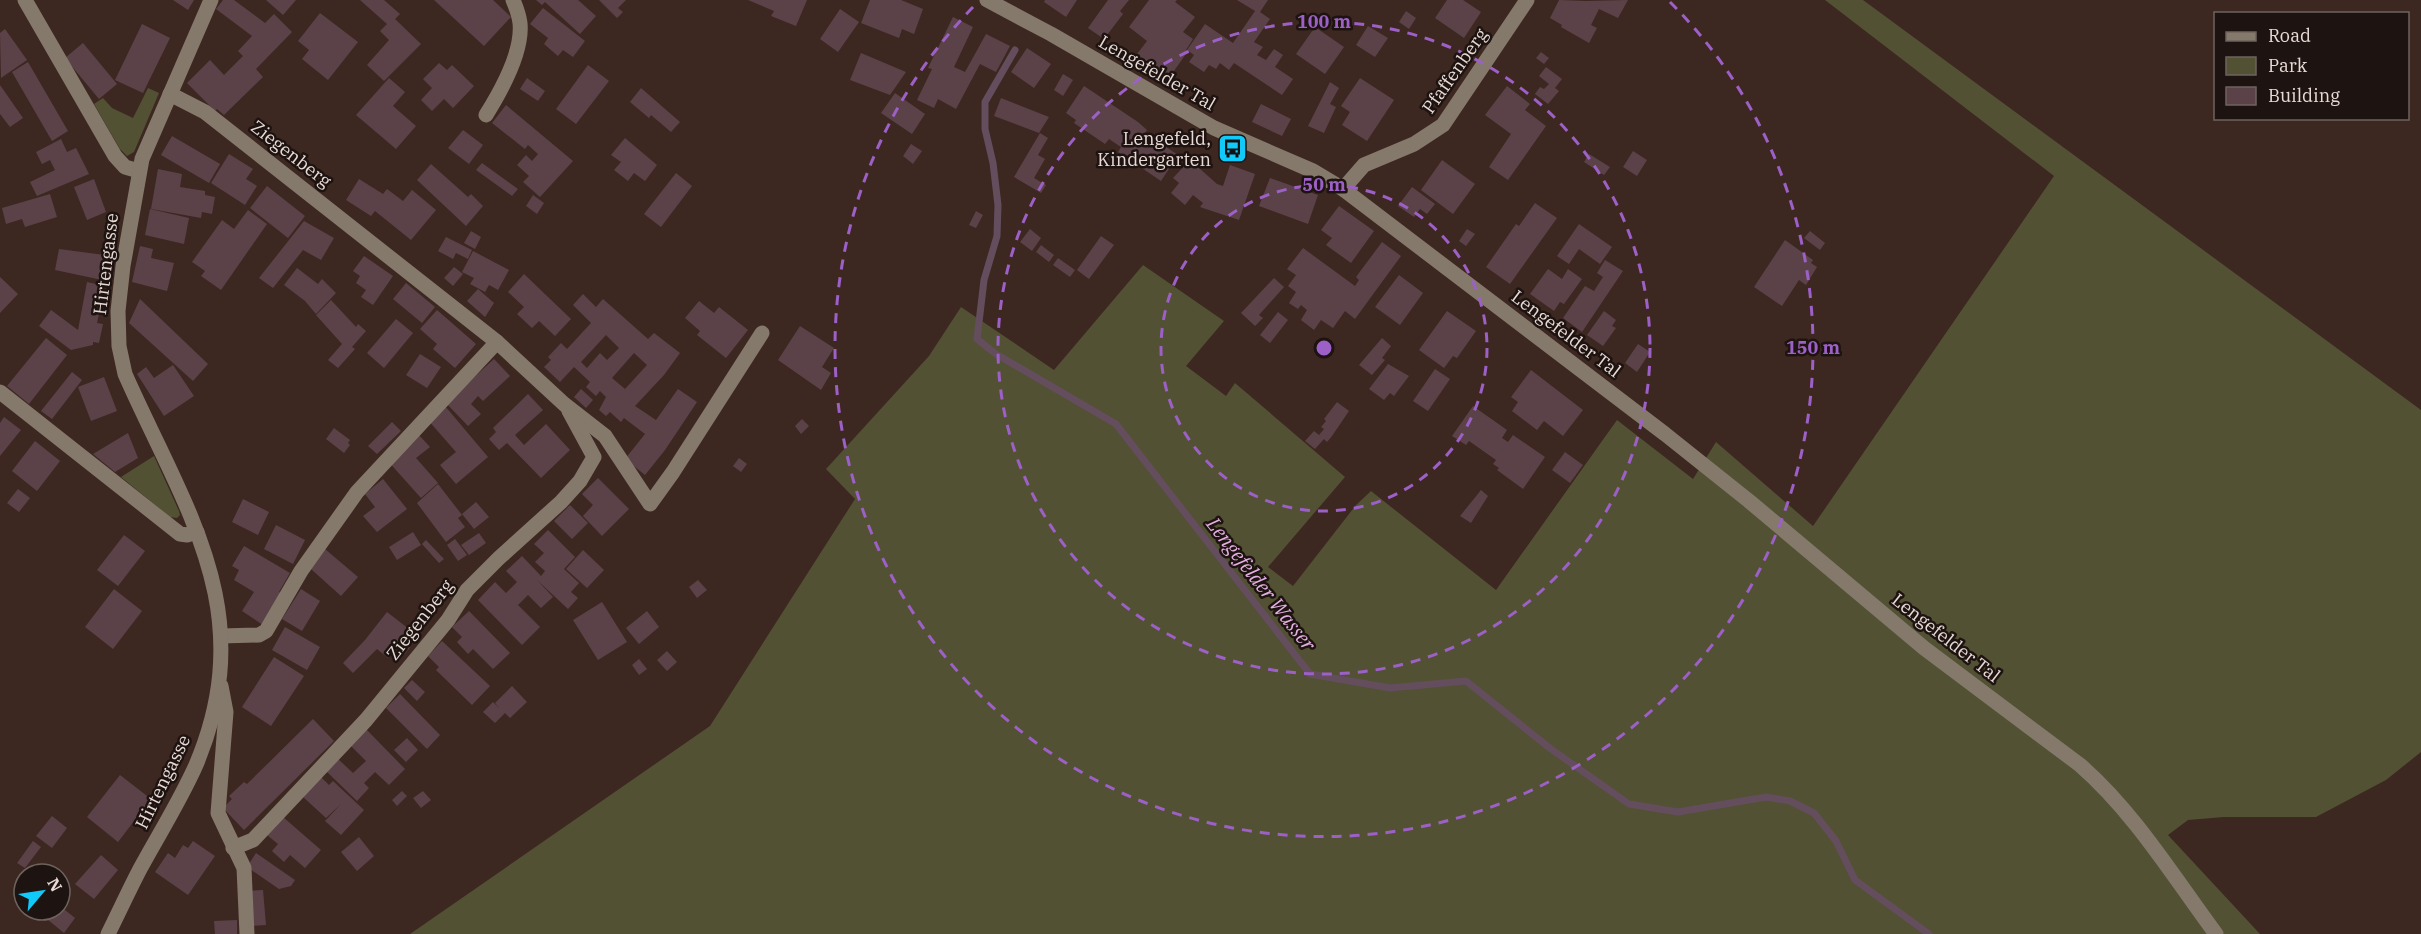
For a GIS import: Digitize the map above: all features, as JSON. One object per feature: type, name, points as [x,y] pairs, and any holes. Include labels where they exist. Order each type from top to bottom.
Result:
[{"type":"street","points":[[25,0],[115,156],[125,167],[139,171]]},
{"type":"street","name":"Hirtengasse","points":[[108,934],[190,777],[205,741],[219,681],[221,636],[216,594],[183,495],[132,389],[121,359],[118,311],[123,266],[143,156],[211,0]]},
{"type":"street","points":[[486,115],[500,93],[519,39],[520,23],[513,0]]},
{"type":"street","name":"Lengefelder Tal","points":[[987,0],[1044,29],[1214,128],[1312,171],[1343,189],[1665,434],[1749,501],[1924,648],[2100,782],[2135,823],[2216,934]]},
{"type":"street","name":"Pfaffenberg","points":[[1343,189],[1364,165],[1414,144],[1443,125],[1527,0]]},
{"type":"street","name":"Ziegenberg","points":[[170,94],[205,112],[497,342],[564,404],[605,436],[650,504],[762,333]]},
{"type":"street","points":[[221,636],[259,635],[266,631],[301,571],[357,492],[497,342]]},
{"type":"street","points":[[0,392],[180,534],[187,536],[197,532]]},
{"type":"street","name":"Ziegenberg","points":[[233,848],[253,840],[366,720],[448,620],[467,590],[561,502],[580,481],[594,457],[564,404]]},
{"type":"street","points":[[219,681],[226,712],[218,813],[243,868],[247,934]]},
{"type":"green space","points":[[1825,0],[1863,0],[2421,410],[2421,752],[2386,780],[2316,817],[2224,817],[2188,820],[2168,835],[2260,934],[410,934],[710,726],[855,499],[826,469],[929,356],[961,307],[1054,370],[1143,265],[1224,321],[1186,366],[1226,396],[1235,383],[1345,477],[1268,567],[1293,586],[1356,505],[1371,491],[1496,590],[1617,420],[1693,479],[1716,442],[1813,526],[2054,176]]},
{"type":"green space","points":[[148,88],[159,93],[134,152],[127,156],[120,149],[94,104],[103,98],[112,108],[133,118]]},
{"type":"green space","points":[[154,456],[179,511],[180,515],[177,518],[170,517],[121,477]]},
{"type":"building","points":[[173,0],[194,0],[188,10]]},
{"type":"building","points":[[223,0],[234,0],[265,23],[274,14],[292,32],[256,69],[263,77],[224,115],[217,109],[215,111],[187,83],[210,60],[224,75],[243,56],[238,51],[252,36],[216,9]]},
{"type":"building","points":[[266,0],[296,0],[283,15]]},
{"type":"building","points":[[360,0],[384,0],[400,14],[395,19],[421,44],[384,81],[367,65],[389,40],[380,31],[387,24]]},
{"type":"building","points":[[434,0],[493,0],[511,17],[484,46]]},
{"type":"building","points":[[536,0],[578,0],[596,16],[580,34],[545,2],[542,5]]},
{"type":"building","points":[[599,0],[626,0],[618,8],[623,12],[617,18]]},
{"type":"building","points":[[748,0],[807,0],[796,26],[771,16],[774,11]]},
{"type":"building","points":[[870,0],[901,0],[923,9],[914,34],[902,29],[899,38],[861,23]]},
{"type":"building","points":[[1045,0],[1077,0],[1066,17],[1044,2]]},
{"type":"building","points":[[1108,0],[1129,0],[1120,11],[1123,14],[1104,39],[1088,28]]},
{"type":"building","points":[[1149,0],[1177,0],[1175,2],[1195,17],[1183,32],[1193,39],[1186,50],[1188,51],[1169,78],[1134,58],[1147,41],[1129,27]]},
{"type":"building","points":[[1237,0],[1268,0],[1260,12],[1270,19],[1254,42],[1263,47],[1257,55],[1266,60],[1274,49],[1283,55],[1275,67],[1293,79],[1282,95],[1234,63],[1229,70],[1220,63],[1216,69],[1209,65],[1204,72],[1189,62],[1194,55],[1187,50],[1205,24],[1233,43],[1255,11]]},
{"type":"building","points":[[1447,0],[1463,0],[1481,12],[1464,38],[1435,18]]},
{"type":"building","points":[[1559,0],[1628,0],[1618,18],[1599,9],[1591,25],[1597,28],[1589,43],[1550,18]]},
{"type":"building","points":[[543,8],[585,41],[573,57],[563,50],[558,56],[544,44],[548,38],[530,24]]},
{"type":"building","points":[[840,9],[859,22],[838,52],[820,39]]},
{"type":"building","points":[[1406,11],[1416,18],[1409,29],[1399,22]]},
{"type":"building","points":[[320,13],[358,42],[328,80],[302,59],[309,50],[298,41]]},
{"type":"building","points":[[953,17],[973,27],[954,67],[965,72],[986,34],[1010,46],[996,72],[980,64],[956,109],[938,99],[934,108],[917,100],[932,69],[928,68]]},
{"type":"building","points":[[142,24],[170,38],[143,93],[115,80]]},
{"type":"building","points":[[1368,26],[1388,38],[1375,57],[1356,45]]},
{"type":"building","points":[[1315,27],[1344,47],[1325,74],[1296,54]]},
{"type":"building","points":[[5,29],[27,60],[1,78],[0,33]]},
{"type":"building","points":[[83,43],[117,84],[99,99],[65,58]]},
{"type":"building","points":[[1027,48],[1051,64],[1034,88],[1011,72]]},
{"type":"building","points":[[1541,52],[1549,58],[1544,64],[1536,58]]},
{"type":"building","points":[[861,53],[906,72],[890,95],[850,80]]},
{"type":"building","points":[[28,62],[68,131],[52,141],[12,72]]},
{"type":"building","points":[[439,63],[447,70],[452,65],[474,86],[453,108],[444,99],[432,111],[421,100],[432,88],[423,79]]},
{"type":"building","points":[[588,65],[609,81],[576,124],[556,109]]},
{"type":"building","points":[[1546,67],[1562,79],[1555,88],[1559,91],[1548,104],[1535,94],[1540,87],[1544,89],[1549,84],[1539,76]]},
{"type":"building","points":[[1063,74],[1073,80],[1063,96],[1054,90]]},
{"type":"building","points":[[389,78],[405,92],[393,106],[416,126],[396,149],[356,115]]},
{"type":"building","points":[[527,78],[545,91],[538,101],[520,89]]},
{"type":"building","points":[[1360,78],[1394,100],[1367,141],[1342,125],[1350,112],[1341,106]]},
{"type":"building","points":[[1330,82],[1339,88],[1330,104],[1336,107],[1324,133],[1308,126]]},
{"type":"building","points":[[0,85],[23,118],[10,127],[0,114]]},
{"type":"building","points":[[1084,86],[1138,122],[1147,130],[1145,133],[1178,155],[1161,181],[1118,152],[1121,147],[1109,139],[1105,144],[1074,123],[1076,120],[1066,113]]},
{"type":"building","points":[[1507,86],[1530,104],[1525,110],[1546,126],[1508,180],[1489,167],[1511,134],[1485,115]]},
{"type":"building","points":[[641,88],[680,122],[671,132],[651,115],[649,118],[630,102]]},
{"type":"building","points":[[895,93],[925,114],[912,134],[881,113]]},
{"type":"building","points":[[1001,98],[1049,117],[1039,133],[994,116]]},
{"type":"building","points":[[1261,104],[1291,119],[1282,136],[1252,122]]},
{"type":"building","points":[[506,105],[573,161],[540,197],[523,182],[529,176],[517,165],[526,155],[532,161],[538,154],[528,145],[525,149],[492,123]]},
{"type":"building","points":[[463,130],[483,145],[469,164],[448,148]]},
{"type":"building","points":[[1040,133],[1048,138],[1038,155],[1045,159],[1034,178],[1046,185],[1041,193],[1014,177]]},
{"type":"building","points":[[172,136],[220,164],[209,183],[161,155]]},
{"type":"building","points":[[625,138],[657,165],[645,181],[634,173],[628,181],[614,170],[621,162],[611,155]]},
{"type":"building","points":[[61,139],[67,152],[76,148],[89,174],[37,196],[30,182],[55,170],[50,160],[42,164],[36,152]]},
{"type":"building","points":[[911,144],[922,151],[913,164],[903,156]]},
{"type":"building","points":[[1633,151],[1647,160],[1637,176],[1623,167]]},
{"type":"building","points":[[229,154],[253,169],[246,179],[257,186],[245,205],[211,183]]},
{"type":"building","points":[[1589,154],[1610,167],[1604,175],[1584,162]]},
{"type":"building","points":[[1190,160],[1217,184],[1223,186],[1230,165],[1255,174],[1239,220],[1200,207],[1203,203],[1193,195],[1185,205],[1171,193],[1179,183],[1173,178]]},
{"type":"building","points":[[1442,160],[1475,184],[1453,214],[1421,190]]},
{"type":"building","points":[[482,163],[518,189],[512,196],[476,170]]},
{"type":"building","points":[[431,164],[468,197],[471,194],[483,206],[466,226],[417,180]]},
{"type":"building","points":[[158,169],[182,174],[180,187],[205,191],[205,195],[215,197],[212,214],[202,212],[201,218],[151,209]]},
{"type":"building","points":[[676,173],[692,186],[661,227],[644,214]]},
{"type":"building","points":[[1270,178],[1318,195],[1308,224],[1259,206]]},
{"type":"building","points":[[94,179],[106,212],[87,220],[74,187]]},
{"type":"building","points":[[359,179],[383,194],[387,189],[403,201],[412,190],[436,210],[411,240],[375,211],[371,216],[346,200]]},
{"type":"building","points":[[267,186],[305,216],[288,238],[250,208]]},
{"type":"building","points":[[1412,187],[1435,204],[1427,214],[1420,209],[1414,217],[1398,206]]},
{"type":"building","points":[[50,194],[57,217],[25,227],[22,219],[6,224],[2,208]]},
{"type":"building","points":[[533,195],[544,203],[537,214],[526,206]]},
{"type":"building","points":[[1535,203],[1557,218],[1510,284],[1486,267],[1516,224],[1519,226]]},
{"type":"building","points":[[1339,206],[1374,231],[1351,263],[1326,245],[1332,238],[1321,230]]},
{"type":"building","points":[[150,209],[189,218],[184,244],[145,235]]},
{"type":"building","points":[[248,210],[267,224],[221,290],[201,276],[205,271],[192,262],[222,220],[234,229]]},
{"type":"building","points":[[976,211],[983,215],[976,228],[969,225]]},
{"type":"building","points":[[304,221],[334,238],[321,260],[303,250],[273,288],[259,278]]},
{"type":"building","points":[[1579,224],[1612,247],[1600,264],[1579,249],[1569,264],[1557,256]]},
{"type":"building","points":[[1030,229],[1041,238],[1032,251],[1020,242]]},
{"type":"building","points":[[1467,229],[1475,234],[1466,246],[1459,241]]},
{"type":"building","points":[[471,231],[481,237],[475,249],[464,243]]},
{"type":"building","points":[[1810,231],[1825,243],[1820,250],[1804,238]]},
{"type":"building","points":[[1101,236],[1114,245],[1089,279],[1077,270]]},
{"type":"building","points":[[446,237],[472,250],[468,259],[456,253],[453,259],[438,251]]},
{"type":"building","points":[[1785,240],[1813,260],[1811,263],[1817,267],[1806,285],[1799,280],[1782,306],[1754,287]]},
{"type":"building","points":[[1382,242],[1401,256],[1355,319],[1345,311],[1333,328],[1321,320],[1314,330],[1301,320],[1307,310],[1301,305],[1298,309],[1289,303],[1296,292],[1288,286],[1296,275],[1287,269],[1303,248],[1355,286],[1359,280],[1356,277]]},
{"type":"building","points":[[1041,245],[1054,255],[1049,262],[1036,252]]},
{"type":"building","points":[[140,246],[153,249],[151,258],[174,263],[167,291],[132,282]]},
{"type":"building","points":[[59,249],[112,256],[107,281],[55,270]]},
{"type":"building","points":[[473,251],[509,270],[498,290],[489,285],[485,292],[470,284],[474,278],[462,272]]},
{"type":"building","points":[[364,256],[393,276],[373,305],[361,297],[366,290],[356,283],[360,276],[353,271]]},
{"type":"building","points":[[1058,258],[1075,270],[1070,277],[1053,265]]},
{"type":"building","points":[[1605,260],[1623,271],[1582,332],[1563,318],[1585,286],[1594,291],[1603,277],[1597,273]]},
{"type":"building","points":[[454,267],[463,274],[453,286],[444,278]]},
{"type":"building","points":[[297,268],[318,284],[322,279],[336,293],[316,314],[305,301],[284,285]]},
{"type":"building","points":[[1548,269],[1562,279],[1568,269],[1582,279],[1564,304],[1560,302],[1554,311],[1530,294]]},
{"type":"building","points":[[524,274],[571,319],[555,336],[539,321],[532,328],[517,314],[524,307],[508,292]]},
{"type":"building","points":[[1399,275],[1423,293],[1400,325],[1375,307]]},
{"type":"building","points":[[0,277],[18,294],[0,313]]},
{"type":"building","points":[[1274,278],[1284,287],[1259,315],[1263,318],[1255,326],[1241,313]]},
{"type":"building","points":[[87,282],[105,286],[97,323],[103,324],[99,343],[93,342],[93,345],[71,350],[39,326],[51,310],[78,330]]},
{"type":"building","points":[[406,283],[435,307],[422,323],[393,299]]},
{"type":"building","points":[[478,289],[494,303],[485,317],[467,301]]},
{"type":"building","points":[[583,294],[596,307],[603,299],[648,339],[654,333],[680,353],[664,375],[635,406],[656,420],[678,389],[697,402],[645,475],[625,459],[645,434],[624,418],[621,422],[610,412],[606,416],[599,410],[606,397],[600,391],[596,396],[586,387],[590,382],[574,367],[560,382],[544,367],[551,360],[548,357],[561,343],[567,349],[591,323],[573,305]],"holes":[[[606,335],[619,348],[607,360],[600,353],[587,368],[581,362]],[[634,353],[647,365],[625,389],[612,378]]]},
{"type":"building","points":[[140,299],[208,364],[193,381],[129,323]]},
{"type":"building","points":[[331,300],[356,327],[358,324],[366,331],[352,347],[355,349],[338,368],[328,360],[342,344],[316,315]]},
{"type":"building","points":[[699,301],[714,313],[719,307],[748,330],[726,358],[697,335],[700,331],[685,318]]},
{"type":"building","points":[[437,310],[476,344],[455,368],[433,349],[437,344],[420,329]]},
{"type":"building","points":[[1447,311],[1476,331],[1457,358],[1453,356],[1444,368],[1419,350]]},
{"type":"building","points":[[1604,311],[1616,320],[1612,326],[1616,328],[1603,346],[1587,335]]},
{"type":"building","points":[[1278,312],[1288,320],[1270,343],[1260,335]]},
{"type":"building","points":[[396,319],[413,333],[384,368],[367,353]]},
{"type":"building","points":[[800,326],[834,348],[822,367],[831,373],[821,390],[778,360]]},
{"type":"building","points":[[46,338],[67,355],[29,404],[7,386]]},
{"type":"building","points":[[1382,338],[1391,346],[1382,358],[1385,360],[1372,375],[1359,365]]},
{"type":"building","points":[[1638,344],[1650,352],[1637,372],[1625,363]]},
{"type":"building","points":[[420,354],[441,367],[427,388],[406,375]]},
{"type":"building","points":[[494,359],[510,376],[483,401],[478,396],[471,404],[481,414],[468,426],[446,403]]},
{"type":"building","points":[[1388,364],[1409,376],[1394,396],[1390,393],[1384,400],[1369,389]]},
{"type":"building","points":[[173,365],[194,396],[164,416],[137,374],[146,367],[154,378]]},
{"type":"building","points":[[1435,369],[1450,379],[1428,411],[1413,401]]},
{"type":"building","points":[[1531,370],[1583,410],[1563,436],[1544,421],[1537,430],[1512,411],[1518,402],[1511,397]]},
{"type":"building","points":[[72,372],[82,380],[52,419],[41,411]]},
{"type":"building","points":[[104,377],[117,411],[91,421],[78,387]]},
{"type":"building","points":[[581,389],[593,400],[586,408],[574,397]]},
{"type":"building","points":[[528,394],[543,410],[515,435],[524,445],[546,424],[570,450],[541,478],[507,443],[499,450],[489,439],[496,432],[493,428]]},
{"type":"building","points":[[1337,402],[1349,411],[1327,442],[1324,439],[1315,449],[1305,441],[1314,431],[1319,435],[1324,429],[1321,427],[1326,421],[1324,419]]},
{"type":"building","points":[[445,406],[488,457],[456,484],[440,465],[456,452],[428,420]]},
{"type":"building","points":[[1473,406],[1507,430],[1502,438],[1508,442],[1513,435],[1545,457],[1523,489],[1497,470],[1499,468],[1493,464],[1496,460],[1469,441],[1466,445],[1452,436]]},
{"type":"building","points":[[4,417],[21,430],[0,456],[0,423]]},
{"type":"building","points":[[802,419],[809,426],[801,434],[795,426]]},
{"type":"building","points":[[392,422],[401,431],[377,454],[368,446]]},
{"type":"building","points":[[334,428],[350,440],[348,443],[350,445],[344,453],[326,439]]},
{"type":"building","points":[[128,433],[138,458],[115,472],[93,454]]},
{"type":"building","points":[[417,433],[430,447],[416,458],[438,483],[421,498],[387,460]]},
{"type":"building","points":[[35,441],[60,461],[37,491],[12,471]]},
{"type":"building","points":[[1565,452],[1583,465],[1570,483],[1552,470]]},
{"type":"building","points":[[739,458],[747,464],[741,472],[733,466]]},
{"type":"building","points":[[598,478],[629,509],[602,536],[583,516],[593,505],[582,494]]},
{"type":"building","points":[[383,479],[407,509],[377,532],[363,516],[375,507],[365,494]]},
{"type":"building","points":[[438,484],[462,515],[458,518],[465,527],[446,542],[417,503]]},
{"type":"building","points":[[18,489],[30,498],[19,512],[7,503]]},
{"type":"building","points":[[1481,490],[1488,496],[1471,523],[1460,516]]},
{"type":"building","points":[[243,499],[269,512],[258,535],[232,522]]},
{"type":"building","points":[[476,502],[489,517],[474,529],[462,514]]},
{"type":"building","points":[[570,505],[588,523],[572,539],[554,521]]},
{"type":"building","points":[[276,525],[305,540],[293,564],[264,549]]},
{"type":"building","points":[[548,530],[575,557],[564,569],[579,583],[571,592],[578,598],[568,609],[537,580],[553,597],[541,608],[528,595],[518,605],[540,627],[522,645],[478,600],[495,582],[506,593],[517,582],[506,571],[522,556],[541,576],[545,571],[535,562],[544,553],[534,544]]},
{"type":"building","points":[[413,532],[421,545],[397,560],[389,547]]},
{"type":"building","points":[[479,533],[486,543],[469,555],[461,545]]},
{"type":"building","points":[[124,535],[145,551],[118,586],[97,570]]},
{"type":"building","points":[[455,539],[467,555],[458,561],[447,545]]},
{"type":"building","points":[[426,540],[444,559],[439,563],[422,544]]},
{"type":"building","points":[[244,546],[290,573],[279,592],[282,594],[263,625],[242,611],[254,592],[234,580],[239,570],[232,566]]},
{"type":"building","points":[[325,549],[358,577],[341,596],[311,569]]},
{"type":"building","points":[[583,550],[604,570],[587,588],[566,569]]},
{"type":"building","points":[[698,580],[707,590],[697,598],[689,587]]},
{"type":"building","points":[[114,589],[142,611],[113,649],[85,627]]},
{"type":"building","points":[[301,589],[320,601],[302,631],[282,619]]},
{"type":"building","points":[[602,602],[627,642],[598,660],[573,620]]},
{"type":"building","points":[[469,611],[510,653],[493,669],[473,649],[468,654],[457,642],[462,637],[452,627]]},
{"type":"building","points":[[647,611],[659,627],[639,644],[626,628]]},
{"type":"building","points":[[387,612],[418,636],[405,654],[396,647],[388,658],[377,649],[353,673],[343,663]]},
{"type":"building","points":[[285,627],[320,647],[307,670],[272,650]]},
{"type":"building","points":[[442,641],[490,686],[472,705],[436,670],[439,667],[428,656]]},
{"type":"building","points":[[667,651],[677,662],[667,671],[657,660]]},
{"type":"building","points":[[274,657],[304,676],[271,726],[242,707]]},
{"type":"building","points":[[639,659],[647,669],[639,675],[632,665]]},
{"type":"building","points":[[412,680],[425,692],[417,701],[404,688]]},
{"type":"building","points":[[512,686],[527,702],[510,718],[505,713],[495,723],[483,712],[493,702],[499,708],[495,703]]},
{"type":"building","points":[[400,694],[440,735],[427,749],[386,708]]},
{"type":"building","points":[[313,719],[334,741],[244,830],[223,808],[232,799],[229,796],[244,782],[247,784]]},
{"type":"building","points":[[366,729],[405,769],[389,785],[375,772],[364,783],[369,788],[357,801],[325,770],[337,758],[353,773],[366,761],[350,745]]},
{"type":"building","points":[[407,738],[418,750],[406,762],[394,750]]},
{"type":"building","points":[[120,775],[151,799],[118,842],[87,817]]},
{"type":"building","points":[[320,776],[329,785],[333,781],[364,810],[341,835],[325,821],[341,804],[326,818],[302,796]]},
{"type":"building","points":[[402,791],[407,796],[397,806],[392,800]]},
{"type":"building","points":[[423,791],[431,800],[421,808],[413,798]]},
{"type":"building","points":[[52,816],[67,828],[52,848],[36,836]]},
{"type":"building","points":[[283,817],[321,850],[305,868],[290,855],[284,862],[272,851],[278,844],[267,835]]},
{"type":"building","points":[[359,837],[374,856],[357,871],[341,852]]},
{"type":"building","points":[[33,841],[41,847],[30,862],[18,862]]},
{"type":"building","points":[[193,841],[215,856],[188,895],[155,872],[168,853],[175,858],[183,845],[188,848]]},
{"type":"building","points":[[256,853],[295,880],[291,886],[279,889],[247,867]]},
{"type":"building","points":[[101,855],[118,870],[94,899],[75,884]]},
{"type":"building","points":[[263,890],[266,925],[251,926],[248,891]]},
{"type":"building","points":[[72,916],[75,918],[64,933],[51,922],[72,922]]},
{"type":"building","points":[[237,920],[237,934],[215,934],[214,921]]},
{"type":"waterway","name":"Lengefelder Wasser","points":[[1015,50],[985,102],[985,129],[993,163],[998,205],[997,236],[984,280],[977,339],[996,354],[1116,424],[1310,674],[1390,688],[1466,681],[1551,749],[1629,804],[1678,812],[1766,797],[1790,801],[1814,813],[1836,841],[1855,880],[1929,934]]},
{"type":"place","name":"Lengefeld, Kindergarten","points":[[1232,149]]}]
